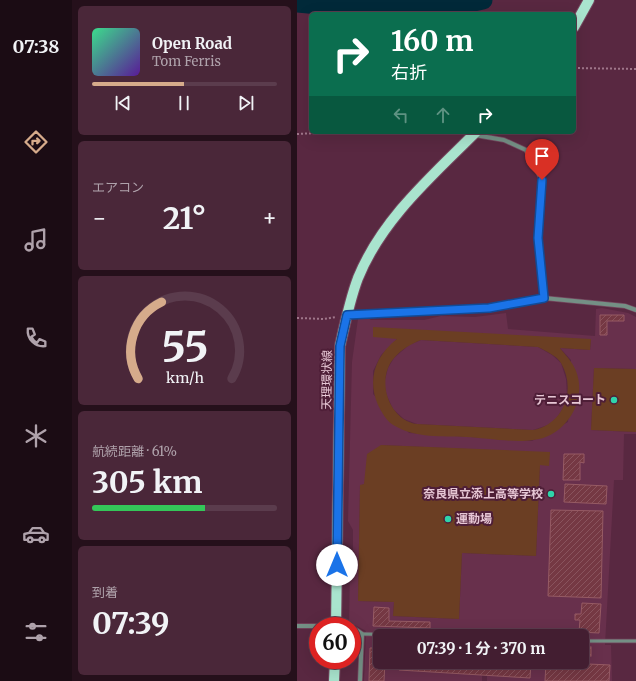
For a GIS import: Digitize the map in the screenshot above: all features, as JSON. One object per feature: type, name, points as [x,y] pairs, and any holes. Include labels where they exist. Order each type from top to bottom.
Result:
[{"type":"main road","points":[[576,24],[589,0]]},
{"type":"main road","name":"天理環状線","points":[[337,617],[340,346],[347,315],[358,278],[375,244],[395,214],[475,134]]},
{"type":"main road","points":[[334,681],[335,669]]},
{"type":"street","points":[[475,134],[504,140],[526,150],[542,180],[538,238],[544,298]]},
{"type":"street","points":[[347,315],[489,308],[544,298],[625,306],[636,310]]},
{"type":"street","points":[[297,626],[309,626]]},
{"type":"street","points":[[360,681],[362,634]]},
{"type":"lane","points":[[362,634],[373,634]]},
{"type":"lane","points":[[589,641],[636,641]]},
{"type":"path","points":[[576,68],[636,69]]},
{"type":"path","points":[[297,134],[309,133]]},
{"type":"path","points":[[297,318],[325,319],[347,315]]},
{"type":"shaded area","name":"奈良県立添上高等学校","points":[[602,308],[628,313],[636,317],[636,369],[594,368],[591,430],[636,432],[636,434],[624,434],[623,480],[614,480],[605,645],[611,645],[612,681],[487,681],[487,675],[507,669],[589,669],[589,656],[591,656],[591,648],[589,648],[589,632],[599,633],[601,604],[582,603],[581,614],[575,614],[575,620],[580,620],[579,629],[373,629],[373,648],[370,648],[369,681],[364,681],[366,631],[361,628],[361,617],[349,617],[350,568],[353,561],[353,530],[348,521],[352,362],[358,319],[424,320],[441,316],[475,317],[506,313],[508,329],[595,336],[596,309]],"holes":[[[397,339],[591,340],[590,350],[560,348],[571,360],[568,422],[532,441],[409,433],[373,394],[373,371],[381,355]],[[381,445],[550,453],[540,465],[536,556],[462,553],[459,619],[393,616],[394,602],[358,601],[360,486],[364,484]],[[564,454],[584,454],[584,462],[580,462],[580,480],[563,479]],[[564,485],[606,486],[606,504],[564,502]],[[551,510],[603,512],[601,598],[548,596]],[[374,608],[389,621],[430,622],[430,628],[374,626]]]},
{"type":"shaded area","points":[[373,327],[591,339],[590,350],[560,348],[571,361],[579,382],[579,394],[571,416],[564,425],[545,437],[533,440],[517,441],[412,433],[392,424],[385,417],[378,405],[373,387],[373,378],[378,361],[389,346],[397,339],[373,337]],"holes":[[[421,340],[538,347],[559,360],[566,373],[568,384],[567,395],[559,414],[543,427],[533,430],[417,424],[407,421],[399,415],[392,407],[388,397],[386,376],[389,366],[395,357],[401,352],[410,345]]]},
{"type":"shaded area","points":[[421,340],[538,347],[552,355],[561,363],[566,379],[567,396],[564,407],[556,419],[548,425],[533,430],[417,424],[404,419],[393,409],[387,396],[384,384],[388,368],[394,358],[409,345]]},
{"type":"shaded area","name":"テニスコート","points":[[594,368],[636,369],[636,432],[591,430]]},
{"type":"shaded area","name":"運動場","points":[[381,445],[550,452],[549,466],[540,465],[536,556],[462,553],[459,619],[393,616],[394,602],[358,601],[360,485],[364,484],[367,454]]},
{"type":"shaded area","points":[[385,669],[482,675],[482,681],[384,681]]},
{"type":"building","points":[[600,315],[624,315],[624,321],[607,321],[607,335],[600,335]]},
{"type":"building","points":[[564,454],[584,454],[584,463],[580,462],[580,480],[563,480]]},
{"type":"building","points":[[565,484],[607,486],[606,504],[564,502]]},
{"type":"building","points":[[551,510],[603,511],[601,598],[548,596]]},
{"type":"building","points":[[582,603],[601,604],[599,633],[589,632],[589,629],[579,629],[580,620],[575,620],[575,614],[581,614]]},
{"type":"building","points":[[374,607],[389,608],[389,621],[430,622],[430,628],[373,626]]},
{"type":"building","points":[[589,647],[591,647],[591,656],[589,656]]},
{"type":"building","points":[[370,648],[373,648],[373,669],[385,669],[384,681],[369,681]]},
{"type":"building","points":[[589,664],[610,665],[609,681],[545,681],[546,669],[589,669]]},
{"type":"building","points":[[399,669],[531,669],[530,678]]},
{"type":"waterway","points":[[297,3],[350,8],[433,8],[451,7],[483,0]]},
{"type":"place","name":"テニスコート","points":[[614,400]]},
{"type":"place","name":"奈良県立添上高等学校","points":[[551,494]]},
{"type":"place","name":"運動場","points":[[448,519]]},
{"type":"route","points":[[337,565],[340,346],[347,315],[489,308],[544,298],[538,238],[542,180]]}]
